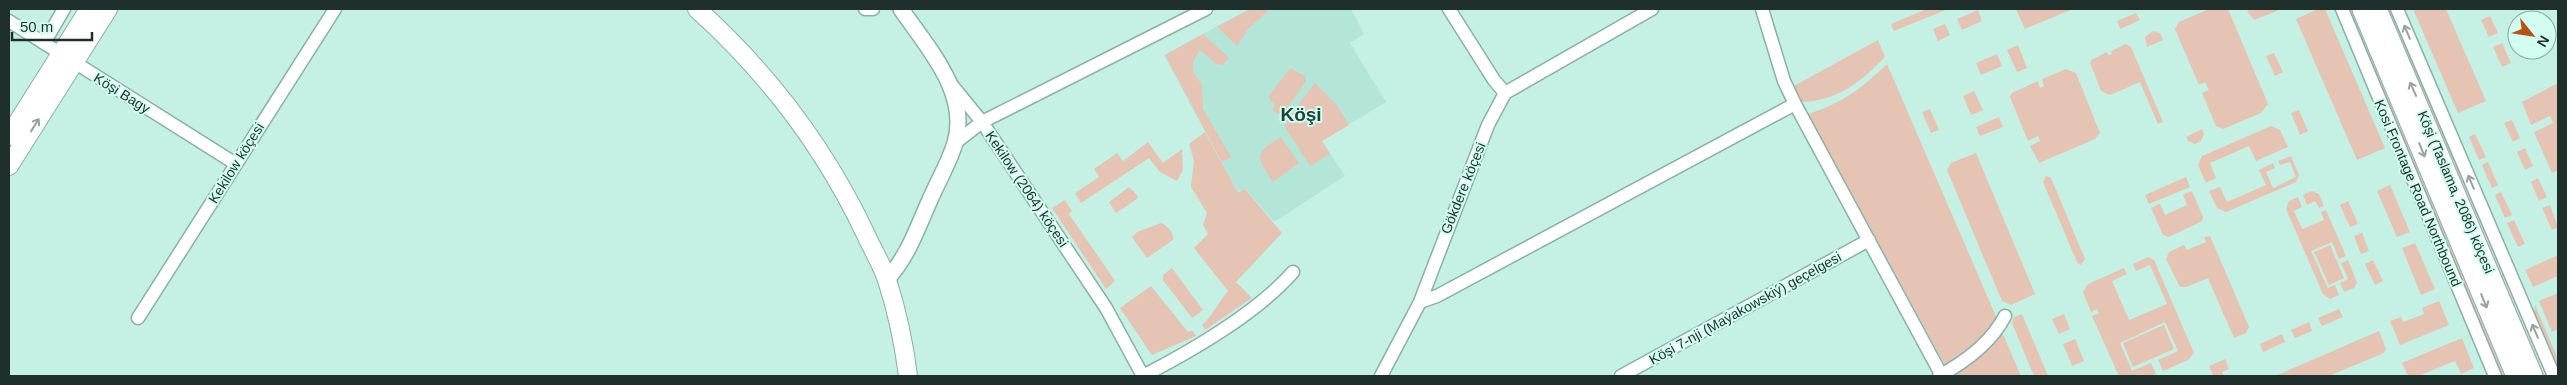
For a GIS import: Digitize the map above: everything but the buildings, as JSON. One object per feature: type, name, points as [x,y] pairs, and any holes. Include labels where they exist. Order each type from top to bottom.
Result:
[{"type":"main road","points":[[9,166],[67,59],[89,9]]},
{"type":"main road","points":[[9,136],[67,59],[108,9]]},
{"type":"main road","points":[[698,9],[752,63],[824,155],[859,220],[887,279],[908,376]]},
{"type":"main road","name":"Köşi (Taslama, 2086) köçesi","points":[[2362,9],[2516,376]]},
{"type":"main road","name":"Köşi (Taslama, 2086) köçesi","points":[[2377,9],[2431,132],[2533,376]]},
{"type":"street","points":[[44,43],[64,9]]},
{"type":"street","name":"Kekilow köçesi","points":[[138,318],[335,9]]},
{"type":"street","points":[[865,9],[873,9]]},
{"type":"street","name":"Kekilow (2064) köçesi","points":[[902,9],[948,80],[982,122],[1106,308],[1143,376]]},
{"type":"street","points":[[955,143],[982,122],[1206,9]]},
{"type":"street","points":[[1449,9],[1494,80],[1505,93],[1652,9]]},
{"type":"street","points":[[1762,9],[1784,80],[1795,104],[1941,376],[1984,344],[1999,328],[2005,316]]},
{"type":"street","name":"Kosi Frontage Road Northbound","points":[[2342,9],[2494,376]]},
{"type":"street","points":[[2398,9],[2554,376]]},
{"type":"street","name":"Köşi Bagy","points":[[9,20],[67,59],[236,164]]},
{"type":"street","points":[[887,279],[898,268],[915,235],[955,143],[959,118],[948,80]]},
{"type":"street","name":"Gökdere köçesi","points":[[1382,376],[1420,302],[1488,125],[1505,93]]},
{"type":"street","points":[[1420,302],[1437,296],[1795,104]]},
{"type":"street","name":"Köşi 7-nji (Maýakowskiý) geçelgesi","points":[[1621,376],[1869,240]]},
{"type":"street","points":[[1143,376],[1191,351],[1279,288],[1293,272]]},
{"type":"shaded area","points":[[1249,9],[1351,9],[1364,34],[1350,43],[1386,102],[1322,141],[1345,176],[1274,222],[1246,189],[1239,191],[1236,189],[1164,55]]},
{"type":"shaded area","points":[[1250,9],[1270,9],[1248,29],[1237,46],[1217,27]]},
{"type":"shaded area","points":[[1927,9],[1948,9],[1894,31],[1891,24]]},
{"type":"shaded area","points":[[2016,9],[2073,9],[2025,29]]},
{"type":"shaded area","points":[[2209,9],[2228,9],[2268,104],[2261,113],[2223,129],[2216,126],[2202,93],[2209,90],[2205,82],[2199,85],[2175,29],[2179,22]]},
{"type":"shaded area","points":[[2253,9],[2276,9],[2277,11],[2254,20],[2247,11]]},
{"type":"shaded area","points":[[2318,9],[2325,9],[2385,148],[2357,160],[2296,19]]},
{"type":"shaded area","points":[[2348,9],[2354,9],[2423,173],[2418,175]]},
{"type":"shaded area","points":[[2385,9],[2390,9],[2454,160],[2449,161]]},
{"type":"shaded area","points":[[2413,9],[2446,9],[2486,101],[2458,113]]},
{"type":"shaded area","points":[[1978,10],[1982,21],[1962,30],[1957,19]]},
{"type":"shaded area","points":[[2136,13],[2140,20],[2120,29],[2117,21]]},
{"type":"shaded area","points":[[2490,16],[2498,33],[2489,37],[2481,20]]},
{"type":"shaded area","points":[[1945,24],[1950,35],[1938,41],[1933,29]]},
{"type":"shaded area","points":[[2153,31],[2160,33],[2163,40],[2147,47],[2145,37]]},
{"type":"shaded area","points":[[1203,34],[1229,58],[1223,65],[1216,64],[1200,50],[1193,62],[1193,71],[1202,85],[1203,109],[1231,157],[1222,162],[1165,55]]},
{"type":"shaded area","points":[[1878,40],[1885,57],[1867,75],[1836,94],[1813,101],[1800,102],[1792,87]]},
{"type":"shaded area","points":[[2502,43],[2507,54],[2507,60],[2510,60],[2511,63],[2502,67],[2493,47]]},
{"type":"shaded area","points":[[2126,44],[2131,47],[2163,122],[2158,124],[2140,82],[2110,95],[2101,91],[2090,63],[2091,60],[2107,52],[2108,55],[2112,54],[2111,51]]},
{"type":"shaded area","points":[[2018,45],[2027,68],[2017,72],[2007,50]]},
{"type":"shaded area","points":[[2274,53],[2283,72],[2275,76],[2266,56]]},
{"type":"shaded area","points":[[1997,54],[2002,66],[1981,75],[1976,63]]},
{"type":"shaded area","points":[[1887,64],[1998,321],[1980,342],[1946,367],[1808,114],[1842,100]]},
{"type":"shaded area","points":[[1290,68],[1305,76],[1306,81],[1285,112],[1280,114],[1273,111],[1274,104],[1268,97]]},
{"type":"shaded area","points":[[2066,69],[2076,73],[2100,133],[2095,139],[2039,163],[2030,146],[2040,141],[2038,136],[2028,141],[2010,97],[2012,93],[2038,81],[2040,88],[2044,86],[2042,79]]},
{"type":"shaded area","points":[[1315,83],[1337,105],[1349,125],[1322,141],[1330,154],[1310,166],[1286,129],[1285,122]]},
{"type":"shaded area","points":[[2558,83],[2558,170],[2552,173],[2534,132],[2553,123],[2550,116],[2531,125],[2522,102]]},
{"type":"shaded area","points":[[1974,91],[1983,110],[1971,115],[1963,96]]},
{"type":"shaded area","points":[[1930,109],[1939,130],[1931,133],[1922,112]]},
{"type":"shaded area","points":[[2299,110],[2308,131],[2300,135],[2291,113]]},
{"type":"shaded area","points":[[1999,117],[2003,127],[1980,136],[1976,127]]},
{"type":"shaded area","points":[[2512,120],[2520,138],[2513,142],[2504,123]]},
{"type":"shaded area","points":[[2271,126],[2280,130],[2288,147],[2256,161],[2249,146],[2210,163],[2216,178],[2206,183],[2198,165],[2202,156]]},
{"type":"shaded area","points":[[2202,129],[2204,134],[2201,141],[2195,144],[2188,141],[2186,137]]},
{"type":"shaded area","points":[[1205,132],[1236,189],[1239,192],[1245,189],[1282,233],[1236,282],[1252,298],[1205,330],[1202,325],[1228,291],[1194,248],[1208,234],[1203,225],[1207,213],[1191,187],[1194,161],[1189,144]]},
{"type":"shaded area","points":[[2475,134],[2486,157],[2479,160],[2469,137]]},
{"type":"shaded area","points":[[1281,137],[1299,163],[1273,182],[1263,166],[1260,156],[1266,148]]},
{"type":"shaded area","points":[[1148,142],[1163,163],[1182,149],[1183,170],[1177,181],[1160,172],[1149,158],[1081,203],[1075,193],[1099,177],[1094,169],[1117,153],[1123,161]]},
{"type":"shaded area","points":[[2525,148],[2533,166],[2525,170],[2517,152]]},
{"type":"shaded area","points":[[1976,153],[2035,294],[2011,305],[2002,301],[1947,170],[1951,163]]},
{"type":"shaded area","points":[[2291,156],[2299,175],[2296,182],[2226,212],[2217,208],[2209,191],[2220,187],[2227,202],[2266,185],[2259,170],[2273,163],[2275,168],[2266,172],[2273,188],[2296,177],[2290,162],[2280,165],[2278,161]]},
{"type":"shaded area","points":[[2488,162],[2498,185],[2492,188],[2482,165]]},
{"type":"shaded area","points":[[2455,164],[2545,376],[2540,376],[2451,165]]},
{"type":"shaded area","points":[[2046,176],[2051,178],[2085,259],[2081,265],[2077,262],[2043,182]]},
{"type":"shaded area","points":[[2186,177],[2190,187],[2149,204],[2145,195]]},
{"type":"shaded area","points":[[2424,177],[2509,376],[2503,376],[2420,179]]},
{"type":"shaded area","points":[[2538,178],[2547,197],[2539,201],[2531,182]]},
{"type":"shaded area","points":[[2390,185],[2410,232],[2397,237],[2377,191]]},
{"type":"shaded area","points":[[1129,187],[1138,196],[1137,199],[1116,213],[1109,202]]},
{"type":"shaded area","points":[[2192,191],[2203,217],[2202,221],[2169,237],[2163,235],[2151,208],[2160,204],[2165,215],[2187,205],[2183,195]]},
{"type":"shaded area","points":[[2312,191],[2319,194],[2324,206],[2319,208],[2315,201],[2307,205],[2303,195]]},
{"type":"shaded area","points":[[2501,192],[2512,215],[2505,218],[2495,195]]},
{"type":"shaded area","points":[[2298,197],[2302,207],[2294,211],[2302,229],[2324,220],[2321,212],[2326,210],[2346,256],[2339,259],[2332,242],[2311,251],[2328,288],[2335,285],[2339,295],[2330,299],[2323,294],[2286,209],[2289,201]]},
{"type":"shaded area","points":[[1065,200],[1072,211],[1069,214],[1115,281],[1106,289],[1052,208]]},
{"type":"shaded area","points":[[2348,201],[2358,224],[2350,227],[2340,205]]},
{"type":"shaded area","points":[[2550,205],[2558,227],[2552,230],[2542,208]]},
{"type":"shaded area","points":[[2514,220],[2525,244],[2518,247],[2507,223]]},
{"type":"shaded area","points":[[1161,223],[1170,230],[1173,240],[1147,258],[1132,237],[1137,232]]},
{"type":"shaded area","points":[[2362,233],[2369,251],[2361,254],[2354,236]]},
{"type":"shaded area","points":[[2210,236],[2249,327],[2246,333],[2234,338],[2208,278],[2186,287],[2180,287],[2166,259],[2169,252],[2184,245],[2187,250],[2206,242],[2204,237]]},
{"type":"shaded area","points":[[2415,243],[2435,289],[2421,295],[2402,248]]},
{"type":"shaded area","points":[[2330,245],[2344,278],[2329,285],[2314,252]]},
{"type":"shaded area","points":[[2558,255],[2558,276],[2533,287],[2525,270]]},
{"type":"shaded area","points":[[2148,257],[2154,260],[2194,353],[2188,360],[2163,371],[2158,360],[2178,351],[2165,322],[2120,343],[2132,371],[2151,363],[2156,374],[2150,376],[2119,376],[2092,316],[2099,313],[2097,309],[2091,312],[2083,292],[2088,284],[2124,268],[2127,274],[2112,281],[2129,320],[2167,304],[2150,265],[2136,271],[2133,264]]},
{"type":"shaded area","points":[[2348,260],[2357,283],[2354,288],[2344,292],[2340,283],[2348,279],[2341,263]]},
{"type":"shaded area","points":[[2373,260],[2383,281],[2375,285],[2365,264]]},
{"type":"shaded area","points":[[1172,268],[1203,310],[1192,318],[1163,280],[1163,275]]},
{"type":"shaded area","points":[[1151,286],[1188,332],[1192,330],[1196,336],[1152,355],[1120,308]]},
{"type":"shaded area","points":[[2558,293],[2558,329],[2552,332],[2539,301]]},
{"type":"shaded area","points":[[2439,301],[2449,325],[2400,345],[2390,321],[2401,317],[2403,322],[2424,314],[2422,308]]},
{"type":"shaded area","points":[[2535,305],[2558,359],[2558,369],[2534,313]]},
{"type":"shaded area","points":[[2339,309],[2343,317],[2322,326],[2318,318]]},
{"type":"shaded area","points":[[2022,314],[2048,376],[2034,376],[2012,323],[2014,317]]},
{"type":"shaded area","points":[[2064,314],[2070,329],[2059,334],[2052,319]]},
{"type":"shaded area","points":[[2309,322],[2312,331],[2295,338],[2291,330]]},
{"type":"shaded area","points":[[2164,325],[2174,349],[2133,367],[2123,343]]},
{"type":"shaded area","points":[[2379,331],[2386,349],[2384,353],[2329,376],[2275,376]]},
{"type":"shaded area","points":[[2001,333],[2021,376],[1951,376]]},
{"type":"shaded area","points":[[2282,334],[2285,342],[2263,352],[2260,344]]},
{"type":"shaded area","points":[[2462,338],[2474,368],[2461,374],[2455,361],[2418,376],[2408,376],[2402,363]]},
{"type":"shaded area","points":[[2075,339],[2084,361],[2072,366],[2063,344]]},
{"type":"shaded area","points":[[2225,359],[2229,369],[2222,372],[2224,376],[2213,376],[2209,366]]},
{"type":"district","name":"Köşi","points":[[1301,114]]}]
